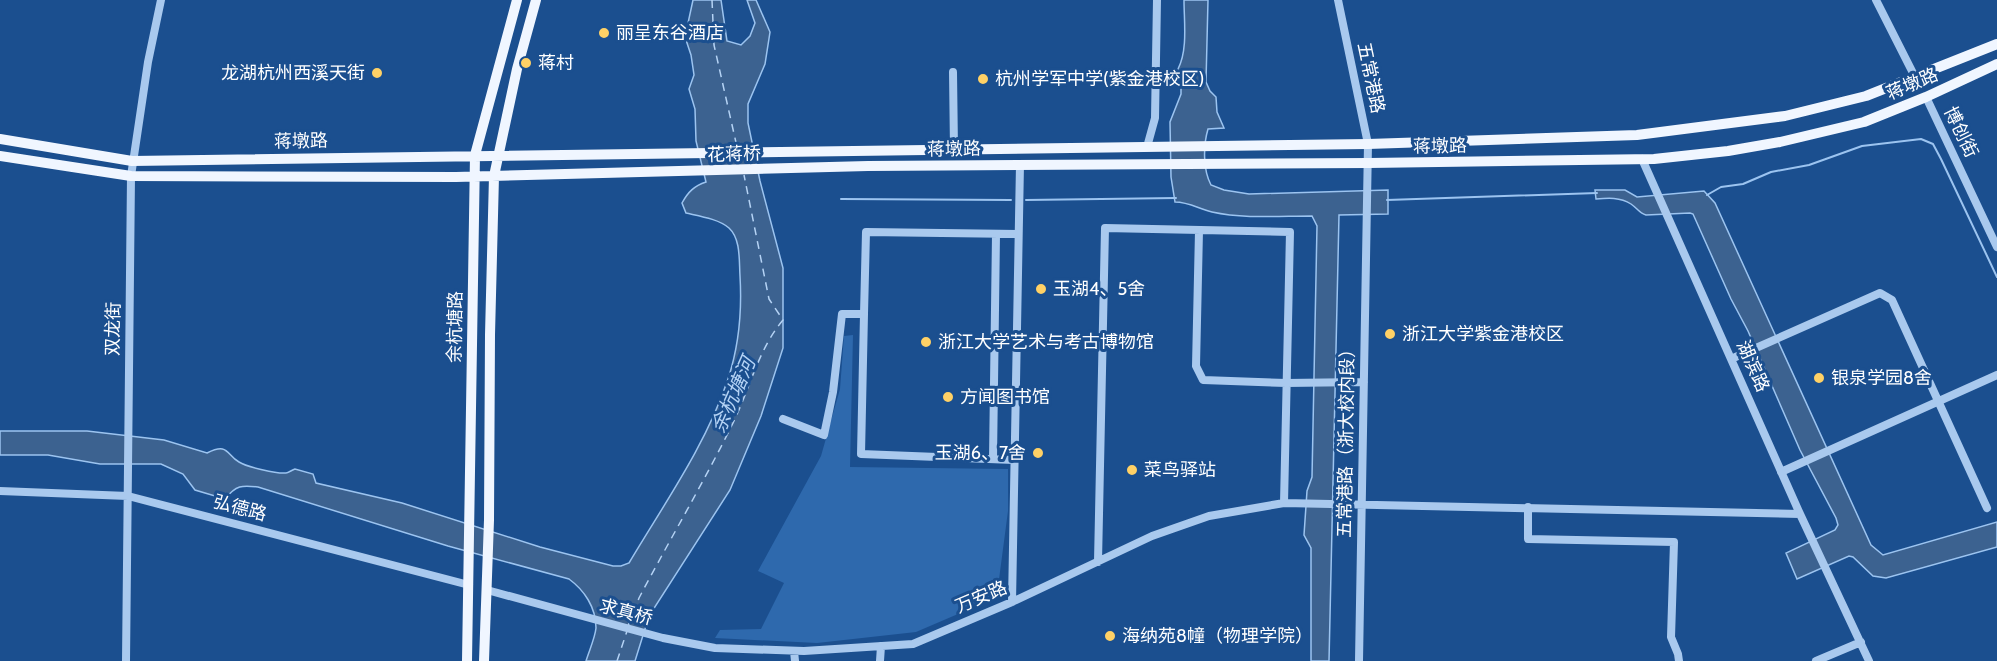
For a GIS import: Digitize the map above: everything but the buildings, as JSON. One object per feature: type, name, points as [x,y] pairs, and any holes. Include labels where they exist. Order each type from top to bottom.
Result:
[{"type":"main road","name":"余杭塘路","points":[[467,661],[473,177],[475,155],[517,0]]},
{"type":"main road","name":"余杭塘路","points":[[484,661],[489,520],[494,176],[517,69],[536,0]]},
{"type":"main road","name":"蒋墩路","points":[[870,151],[1368,144],[1637,135],[1785,116],[1819,108],[1866,96],[1997,44]]},
{"type":"main road","name":"蒋墩路","points":[[868,166],[1642,159],[1780,142],[1864,122],[1926,97],[1997,64]]},
{"type":"main road","name":"蒋墩路","points":[[0,139],[132,161],[604,155]]},
{"type":"main road","name":"花蒋桥","points":[[604,155],[870,151]]},
{"type":"main road","name":"蒋墩路","points":[[0,156],[131,176],[473,177],[602,174]]},
{"type":"main road","name":"花蒋桥","points":[[602,174],[868,166]]},
{"type":"street","name":"双龙街","points":[[126,661],[131,176],[148,62],[161,0]]},
{"type":"street","points":[[1152,147],[1155,118],[1157,0]]},
{"type":"street","name":"五常港路","points":[[1338,0],[1368,144],[1368,184]]},
{"type":"street","points":[[1876,0],[1915,77]]},
{"type":"street","points":[[953,72],[954,150]]},
{"type":"street","name":"博创街","points":[[1926,97],[1997,247]]},
{"type":"street","name":"湖滨路","points":[[1642,159],[1785,470],[1800,514],[1861,642]]},
{"type":"street","points":[[1012,602],[1020,164]]},
{"type":"street","name":"五常港路（浙大校内段）","points":[[1359,661],[1368,184]]},
{"type":"street","points":[[1098,562],[1105,228],[1290,232],[1284,504]]},
{"type":"street","points":[[1199,231],[1196,366],[1203,380],[1286,383],[1364,382]]},
{"type":"street","points":[[1014,459],[861,454],[866,232],[1018,234]]},
{"type":"street","points":[[993,459],[996,234]]},
{"type":"street","points":[[1735,358],[1880,293],[1892,300],[1988,508]]},
{"type":"street","points":[[783,419],[824,435],[834,392],[842,314],[864,314]]},
{"type":"street","points":[[1785,470],[1997,375]]},
{"type":"street","name":"弘德路","points":[[0,491],[129,496],[469,585]]},
{"type":"street","name":"万安路","points":[[663,638],[715,648],[794,651],[913,644],[1012,602],[1152,536],[1209,516],[1284,504],[1335,503],[1800,514]]},
{"type":"street","points":[[1528,507],[1528,539],[1674,542],[1671,637],[1678,654],[1678,661]]},
{"type":"street","name":"求真桥","points":[[487,590],[663,638]]},
{"type":"street","points":[[1816,661],[1861,642],[1869,661]]},
{"type":"street","points":[[880,661],[881,646]]},
{"type":"street","points":[[794,651],[795,661]]},
{"type":"shaded area","points":[[853,335],[850,467],[1008,469],[1008,511],[998,587],[986,602],[916,632],[817,643],[715,638],[720,630],[761,629],[784,583],[758,571],[821,456],[840,389],[844,336]]},
{"type":"water","name":"余杭塘河","points":[[693,0],[721,0],[727,41],[741,45],[750,36],[755,23],[747,0],[756,0],[770,32],[765,64],[748,104],[748,123],[760,181],[783,268],[783,348],[761,416],[730,490],[649,616],[635,661],[586,661],[596,628],[594,613],[580,588],[569,579],[448,546],[258,487],[240,487],[225,499],[195,490],[183,474],[161,464],[100,464],[48,455],[0,455],[0,431],[87,431],[164,440],[207,453],[223,449],[239,462],[255,468],[282,473],[295,469],[313,474],[316,483],[402,503],[540,547],[613,566],[629,563],[683,474],[708,427],[728,379],[739,328],[741,289],[739,250],[736,238],[729,228],[720,222],[686,213],[682,203],[692,190],[706,182],[696,141],[695,109],[689,89],[694,75],[685,37]]},
{"type":"water","points":[[1184,0],[1208,0],[1206,82],[1216,97],[1217,112],[1224,128],[1208,129],[1206,136],[1205,165],[1211,185],[1224,190],[1249,194],[1388,190],[1388,214],[1339,215],[1329,661],[1311,661],[1311,548],[1304,535],[1307,491],[1312,477],[1317,226],[1312,216],[1236,216],[1175,202],[1171,177],[1170,122],[1181,94],[1178,69],[1184,44]]},
{"type":"water","points":[[1595,190],[1625,190],[1637,197],[1704,191],[1715,203],[1871,545],[1883,555],[1997,522],[1997,547],[1886,578],[1873,576],[1849,556],[1797,579],[1786,553],[1835,530],[1838,525],[1800,450],[1693,214],[1646,215],[1623,200],[1596,199]]},
{"type":"waterway","points":[[1707,195],[1721,187],[1743,184],[1771,172],[1809,165],[1862,146],[1921,139],[1933,144],[1997,277]]},
{"type":"waterway","points":[[1387,200],[1597,193]]},
{"type":"waterway","points":[[1026,200],[1176,198]]},
{"type":"waterway","points":[[841,199],[1011,200]]},
{"type":"ferry route","points":[[712,0],[714,45],[737,147]]},
{"type":"ferry route","points":[[628,626],[639,598],[733,423],[767,344],[783,320],[769,299],[744,175]]},
{"type":"ferry route","points":[[617,661],[627,631]]},
{"type":"place","name":"丽呈东谷酒店","points":[[604,33]]},
{"type":"place","name":"蒋村","points":[[526,63]]},
{"type":"place","name":"龙湖杭州西溪天街","points":[[377,73]]},
{"type":"place","name":"杭州学军中学(紫金港校区)","points":[[983,79]]},
{"type":"place","name":"玉湖4、5舍","points":[[1041,289]]},
{"type":"place","name":"浙江大学紫金港校区","points":[[1390,334]]},
{"type":"place","name":"浙江大学艺术与考古博物馆","points":[[926,342]]},
{"type":"place","name":"银泉学园8舍","points":[[1819,378]]},
{"type":"place","name":"方闻图书馆","points":[[948,397]]},
{"type":"place","name":"玉湖6、7舍","points":[[1038,453]]},
{"type":"place","name":"菜鸟驿站","points":[[1132,470]]},
{"type":"place","name":"海纳苑8幢（物理学院）","points":[[1110,636]]}]
